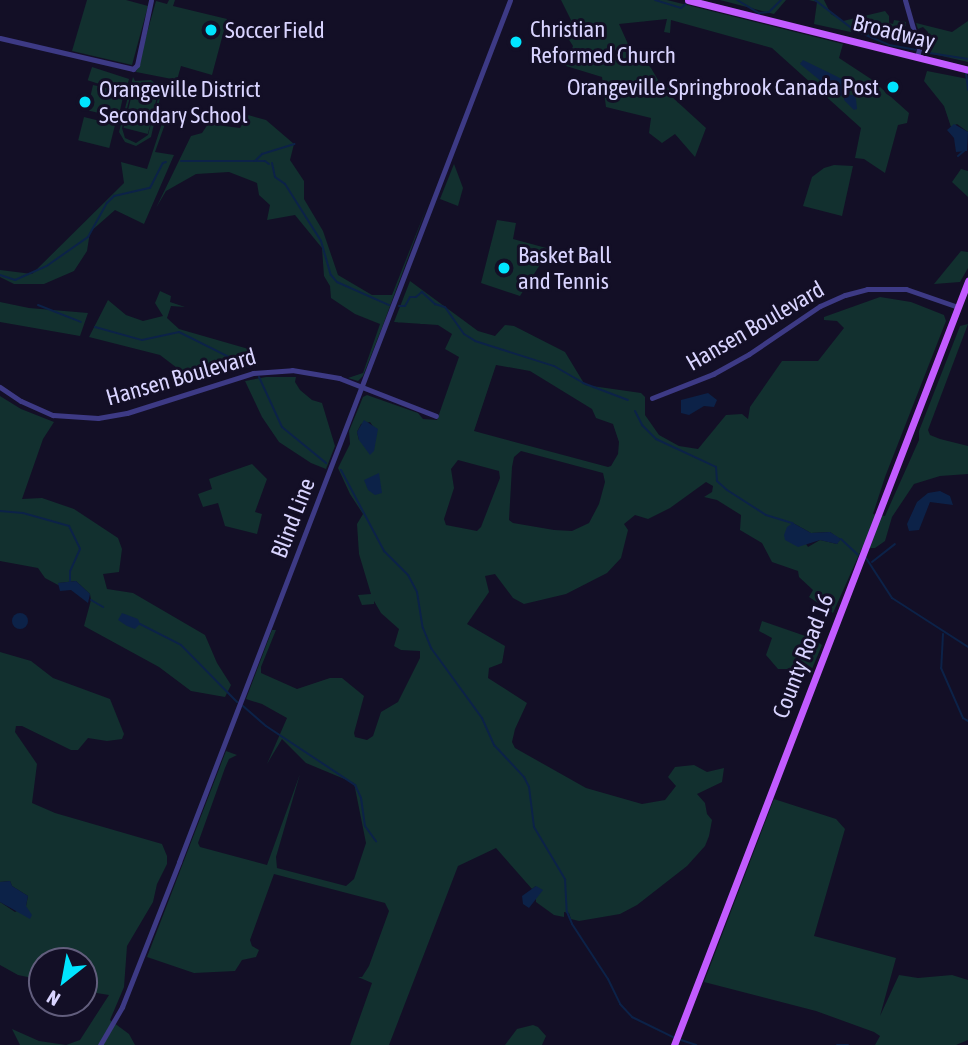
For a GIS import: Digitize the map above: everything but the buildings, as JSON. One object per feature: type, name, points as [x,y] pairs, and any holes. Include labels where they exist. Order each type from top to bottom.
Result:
[{"type":"main road","name":"Broadway","points":[[688,0],[968,70]]},
{"type":"main road","name":"County Road 16","points":[[674,1045],[968,281]]},
{"type":"street","points":[[0,38],[130,69],[137,65],[151,0]]},
{"type":"street","name":"Blind Line","points":[[100,1045],[127,995],[363,388],[510,0]]},
{"type":"street","points":[[905,0],[919,49],[917,58]]},
{"type":"street","name":"Hansen Boulevard","points":[[652,398],[713,374],[749,354],[820,306],[845,295],[867,289],[893,288],[918,292],[958,307]]},
{"type":"street","name":"Hansen Boulevard","points":[[0,387],[21,401],[53,415],[92,418],[127,412],[253,373],[292,369],[335,378],[436,416]]},
{"type":"green space","points":[[87,0],[126,0],[148,6],[132,65],[72,51]]},
{"type":"green space","points":[[169,0],[175,0],[173,6],[227,19],[212,75],[181,66],[177,80],[136,72],[156,1],[167,4]]},
{"type":"green space","points":[[561,0],[667,0],[843,44],[839,58],[871,79],[909,113],[907,123],[898,125],[885,173],[864,159],[855,158],[861,128],[772,48],[671,20],[670,33],[664,32],[667,19],[619,24],[628,44],[651,68],[662,87],[681,85],[672,97],[706,128],[695,157],[675,134],[662,143],[649,133],[651,118],[606,107],[602,77],[566,66],[573,46],[566,35],[571,20]],"holes":[[[800,62],[849,96],[844,100],[845,96],[839,96]]]},
{"type":"green space","points":[[720,0],[786,0],[774,14]]},
{"type":"green space","points":[[809,0],[824,0],[831,14],[843,21],[885,11],[889,16],[889,23],[893,24],[894,20],[906,22],[906,26],[898,28],[905,40],[901,43],[814,24],[817,2]]},
{"type":"green space","points":[[968,21],[968,62],[924,52],[928,32],[923,27],[918,29],[916,23],[952,32]]},
{"type":"green space","points":[[92,67],[129,79],[125,92],[88,80]]},
{"type":"green space","points":[[927,71],[968,79],[968,132],[957,124],[951,127],[944,106],[924,81]]},
{"type":"green space","points":[[133,77],[135,81],[151,80],[158,86],[161,94],[151,137],[136,146],[125,142],[119,132]],"holes":[[[142,82],[153,85],[158,98],[148,135],[136,143],[125,138],[122,128],[132,89]]]},
{"type":"green space","points":[[93,85],[124,92],[118,118],[87,110]]},
{"type":"green space","points":[[133,90],[157,96],[148,134],[124,128]]},
{"type":"green space","points":[[167,108],[169,113],[155,152],[174,155],[144,224],[115,210],[90,232],[87,251],[74,271],[44,284],[14,284],[0,277],[0,270],[32,274],[124,183],[121,162],[147,169]]},
{"type":"green space","points":[[248,115],[266,120],[294,144],[290,160],[304,181],[304,199],[323,231],[338,275],[372,295],[392,295],[428,204],[363,376],[358,381],[348,378],[363,373],[380,324],[355,314],[331,298],[330,286],[324,276],[322,248],[295,215],[267,220],[270,205],[259,195],[257,183],[229,172],[196,174],[166,191],[156,208],[191,136],[202,133],[208,124],[240,128]]},
{"type":"green space","points":[[84,117],[115,125],[109,148],[78,140]]},
{"type":"green space","points":[[454,164],[463,188],[458,206],[440,199]]},
{"type":"green space","points":[[834,165],[853,166],[842,216],[803,206],[812,177],[824,168]]},
{"type":"green space","points":[[961,169],[968,171],[968,197],[952,182]]},
{"type":"green space","points":[[497,220],[516,223],[513,239],[550,249],[520,296],[481,283]]},
{"type":"green space","points":[[961,251],[968,252],[968,268],[960,282],[934,284]]},
{"type":"green space","points":[[410,281],[478,331],[495,336],[505,325],[514,326],[565,352],[585,385],[641,393],[645,397],[645,415],[659,435],[679,446],[698,449],[726,415],[742,414],[748,419],[750,407],[782,361],[818,361],[844,328],[837,321],[824,320],[824,317],[880,297],[911,302],[944,315],[946,321],[873,514],[885,516],[919,440],[919,431],[960,326],[968,324],[928,430],[930,435],[940,439],[968,446],[968,474],[940,476],[914,484],[892,517],[885,541],[875,548],[862,548],[833,613],[809,597],[813,590],[799,577],[798,571],[772,562],[762,543],[740,530],[741,515],[717,500],[704,497],[712,492],[713,486],[706,482],[670,508],[648,519],[635,515],[624,524],[628,530],[621,558],[607,573],[566,594],[524,604],[513,598],[495,574],[485,576],[489,592],[467,624],[505,646],[502,663],[489,668],[488,678],[527,703],[515,729],[512,742],[515,748],[586,788],[642,804],[665,800],[676,786],[668,777],[675,767],[694,765],[707,772],[724,768],[722,782],[697,794],[705,803],[707,814],[712,820],[709,836],[705,846],[687,866],[637,905],[620,914],[579,921],[571,919],[569,913],[564,912],[564,917],[554,915],[536,902],[536,886],[532,889],[496,848],[458,866],[389,1045],[350,1045],[372,983],[358,977],[362,977],[369,966],[389,911],[385,903],[274,874],[250,940],[252,946],[259,950],[256,957],[242,960],[235,971],[194,973],[147,957],[226,751],[237,755],[229,759],[225,768],[198,843],[200,847],[267,865],[300,774],[276,857],[277,868],[346,886],[354,879],[366,843],[354,783],[306,763],[282,739],[267,764],[287,718],[262,704],[246,699],[272,630],[276,630],[261,673],[297,689],[330,678],[342,678],[364,696],[354,733],[355,737],[367,740],[373,736],[381,712],[398,702],[420,658],[420,651],[401,650],[394,646],[399,629],[381,613],[374,601],[374,604],[362,605],[358,595],[371,594],[359,554],[357,524],[363,514],[338,468],[350,444],[349,431],[363,397],[367,395],[418,413],[423,419],[437,420],[459,357],[445,349],[452,334],[438,325],[394,322]],"holes":[[[496,365],[530,371],[592,409],[596,418],[613,424],[619,442],[618,454],[608,467],[474,431]],[[370,422],[377,432],[375,438],[359,440],[357,432],[361,424]],[[521,451],[603,473],[605,482],[599,504],[589,523],[572,531],[513,523],[509,520],[514,457]],[[458,460],[499,471],[500,478],[477,531],[446,525],[444,519],[454,488],[451,469]],[[793,523],[811,533],[830,532],[840,539],[837,544],[820,540],[808,547]]]},
{"type":"green space","points":[[160,291],[171,296],[170,302],[185,307],[171,306],[167,318],[179,329],[252,350],[258,366],[226,370],[215,364],[181,371],[160,355],[89,337],[108,300],[126,315],[143,321],[163,316],[155,303]]},
{"type":"green space","points":[[0,302],[29,308],[88,313],[80,336],[0,322]]},
{"type":"green space","points":[[266,377],[296,377],[295,382],[300,390],[312,400],[322,403],[335,446],[326,469],[311,463],[279,442],[262,417],[245,381]]},
{"type":"green space","points":[[0,396],[21,409],[54,422],[43,439],[22,499],[42,498],[74,509],[118,538],[122,549],[119,572],[103,574],[107,589],[133,593],[205,635],[217,663],[231,685],[225,697],[191,691],[159,667],[84,626],[90,594],[76,581],[59,583],[60,586],[45,578],[38,568],[0,561]]},
{"type":"green space","points":[[252,464],[267,479],[255,512],[262,514],[257,534],[225,526],[218,503],[203,507],[198,494],[212,489],[209,479]]},
{"type":"green space","points":[[762,621],[811,638],[822,645],[812,669],[778,669],[766,655],[772,638],[759,631]]},
{"type":"green space","points":[[0,652],[31,661],[53,678],[110,699],[124,734],[122,739],[107,741],[88,738],[78,750],[71,750],[22,726],[16,726],[15,732],[37,764],[32,803],[55,813],[162,844],[167,856],[167,864],[157,884],[153,902],[127,946],[124,987],[110,1020],[129,1034],[135,1045],[66,1045],[80,1040],[95,1017],[98,1017],[98,1012],[109,995],[98,993],[98,947],[28,947],[28,977],[0,965],[0,902],[15,912],[26,906],[28,896],[12,886],[10,881],[0,882]]},
{"type":"green space","points":[[774,799],[836,819],[845,829],[814,936],[896,958],[880,1016],[899,975],[918,978],[952,975],[968,980],[968,1040],[956,1045],[875,1045],[880,1036],[874,1032],[816,1011],[704,982]]},
{"type":"green space","points":[[533,1025],[546,1036],[542,1045],[505,1045],[517,1029]]},
{"type":"green space","points":[[12,1029],[39,1041],[66,1045],[20,1045]]},
{"type":"water","points":[[803,60],[842,79],[851,90],[848,95],[854,95],[856,99],[857,109],[854,110],[844,100],[845,96],[839,96],[800,64]]},
{"type":"water","points":[[954,124],[968,132],[967,151],[956,152],[954,138],[947,130]]},
{"type":"water","points":[[708,393],[717,400],[714,407],[704,406],[689,415],[681,413],[681,400]]},
{"type":"water","points":[[364,420],[378,429],[374,451],[370,455],[359,440],[357,432]]},
{"type":"water","points":[[379,473],[382,493],[375,495],[368,490],[364,480]]},
{"type":"water","points":[[940,491],[950,496],[953,505],[930,502],[919,530],[909,531],[907,524],[917,502],[928,493]]},
{"type":"water","points":[[793,523],[811,533],[830,532],[841,539],[837,544],[820,540],[798,547],[785,540],[787,527]]},
{"type":"water","points":[[76,581],[90,594],[88,603],[71,590],[60,591],[58,583]]},
{"type":"water","points":[[20,613],[28,621],[20,629],[12,621]]},
{"type":"water","points":[[122,613],[138,619],[140,624],[135,629],[127,626],[118,620]]},
{"type":"water","points":[[10,881],[12,886],[28,896],[26,906],[32,915],[30,919],[0,902],[0,882]]},
{"type":"water","points":[[536,886],[543,890],[529,908],[523,904],[522,896]]},
{"type":"waterway","points":[[655,0],[681,8],[686,4]]},
{"type":"waterway","points":[[737,0],[759,13],[769,12],[781,0]]},
{"type":"waterway","points":[[815,0],[854,30],[889,45],[916,50]]},
{"type":"waterway","points":[[923,52],[968,59]]},
{"type":"waterway","points":[[966,73],[968,90]]},
{"type":"waterway","points":[[255,161],[262,154],[294,144]]},
{"type":"waterway","points":[[958,156],[964,151]]},
{"type":"waterway","points":[[181,161],[265,161],[269,164]]},
{"type":"waterway","points":[[0,275],[15,280],[48,265],[88,237],[107,203],[114,196],[150,188],[166,162]]},
{"type":"waterway","points":[[272,163],[275,177],[285,184],[321,241],[331,275],[337,282],[389,305]]},
{"type":"waterway","points":[[399,306],[405,306],[410,297],[416,297],[422,292],[435,304],[445,307],[464,334],[475,341],[554,366],[583,383],[628,400]]},
{"type":"waterway","points":[[38,305],[81,322]]},
{"type":"waterway","points":[[95,327],[142,340],[179,332],[249,367]]},
{"type":"waterway","points":[[259,377],[282,427],[326,463]]},
{"type":"waterway","points":[[635,411],[642,425],[656,439],[716,467],[717,481],[727,490],[766,515],[793,523]]},
{"type":"waterway","points":[[341,470],[384,551],[408,575],[417,592],[423,628],[431,648],[482,718],[494,745],[524,777],[529,787],[534,827],[565,879],[567,912],[572,924],[608,979],[620,1004],[632,1017],[675,1038]]},
{"type":"waterway","points":[[0,511],[23,513],[69,526],[80,549],[70,571],[70,581]]},
{"type":"waterway","points":[[841,539],[858,555]]},
{"type":"waterway","points":[[872,562],[895,544]]},
{"type":"waterway","points":[[866,558],[892,598],[968,647]]},
{"type":"waterway","points":[[91,600],[103,607]]},
{"type":"waterway","points":[[140,624],[181,645],[237,702]]},
{"type":"waterway","points":[[943,634],[941,668],[963,718],[968,721]]},
{"type":"waterway","points":[[243,706],[266,726],[355,785],[361,798],[365,826],[376,841]]},
{"type":"waterway","points":[[681,1040],[696,1045]]},
{"type":"waterway","points":[[837,1045],[848,1045]]},
{"type":"place","name":"Soccer Field","points":[[211,30]]},
{"type":"place","name":"Christian Reformed Church","points":[[516,42]]},
{"type":"place","name":"Orangeville Springbrook Canada Post","points":[[893,87]]},
{"type":"place","name":"Orangeville District Secondary School","points":[[85,102]]},
{"type":"place","name":"Basket Ball and Tennis","points":[[504,268]]}]
